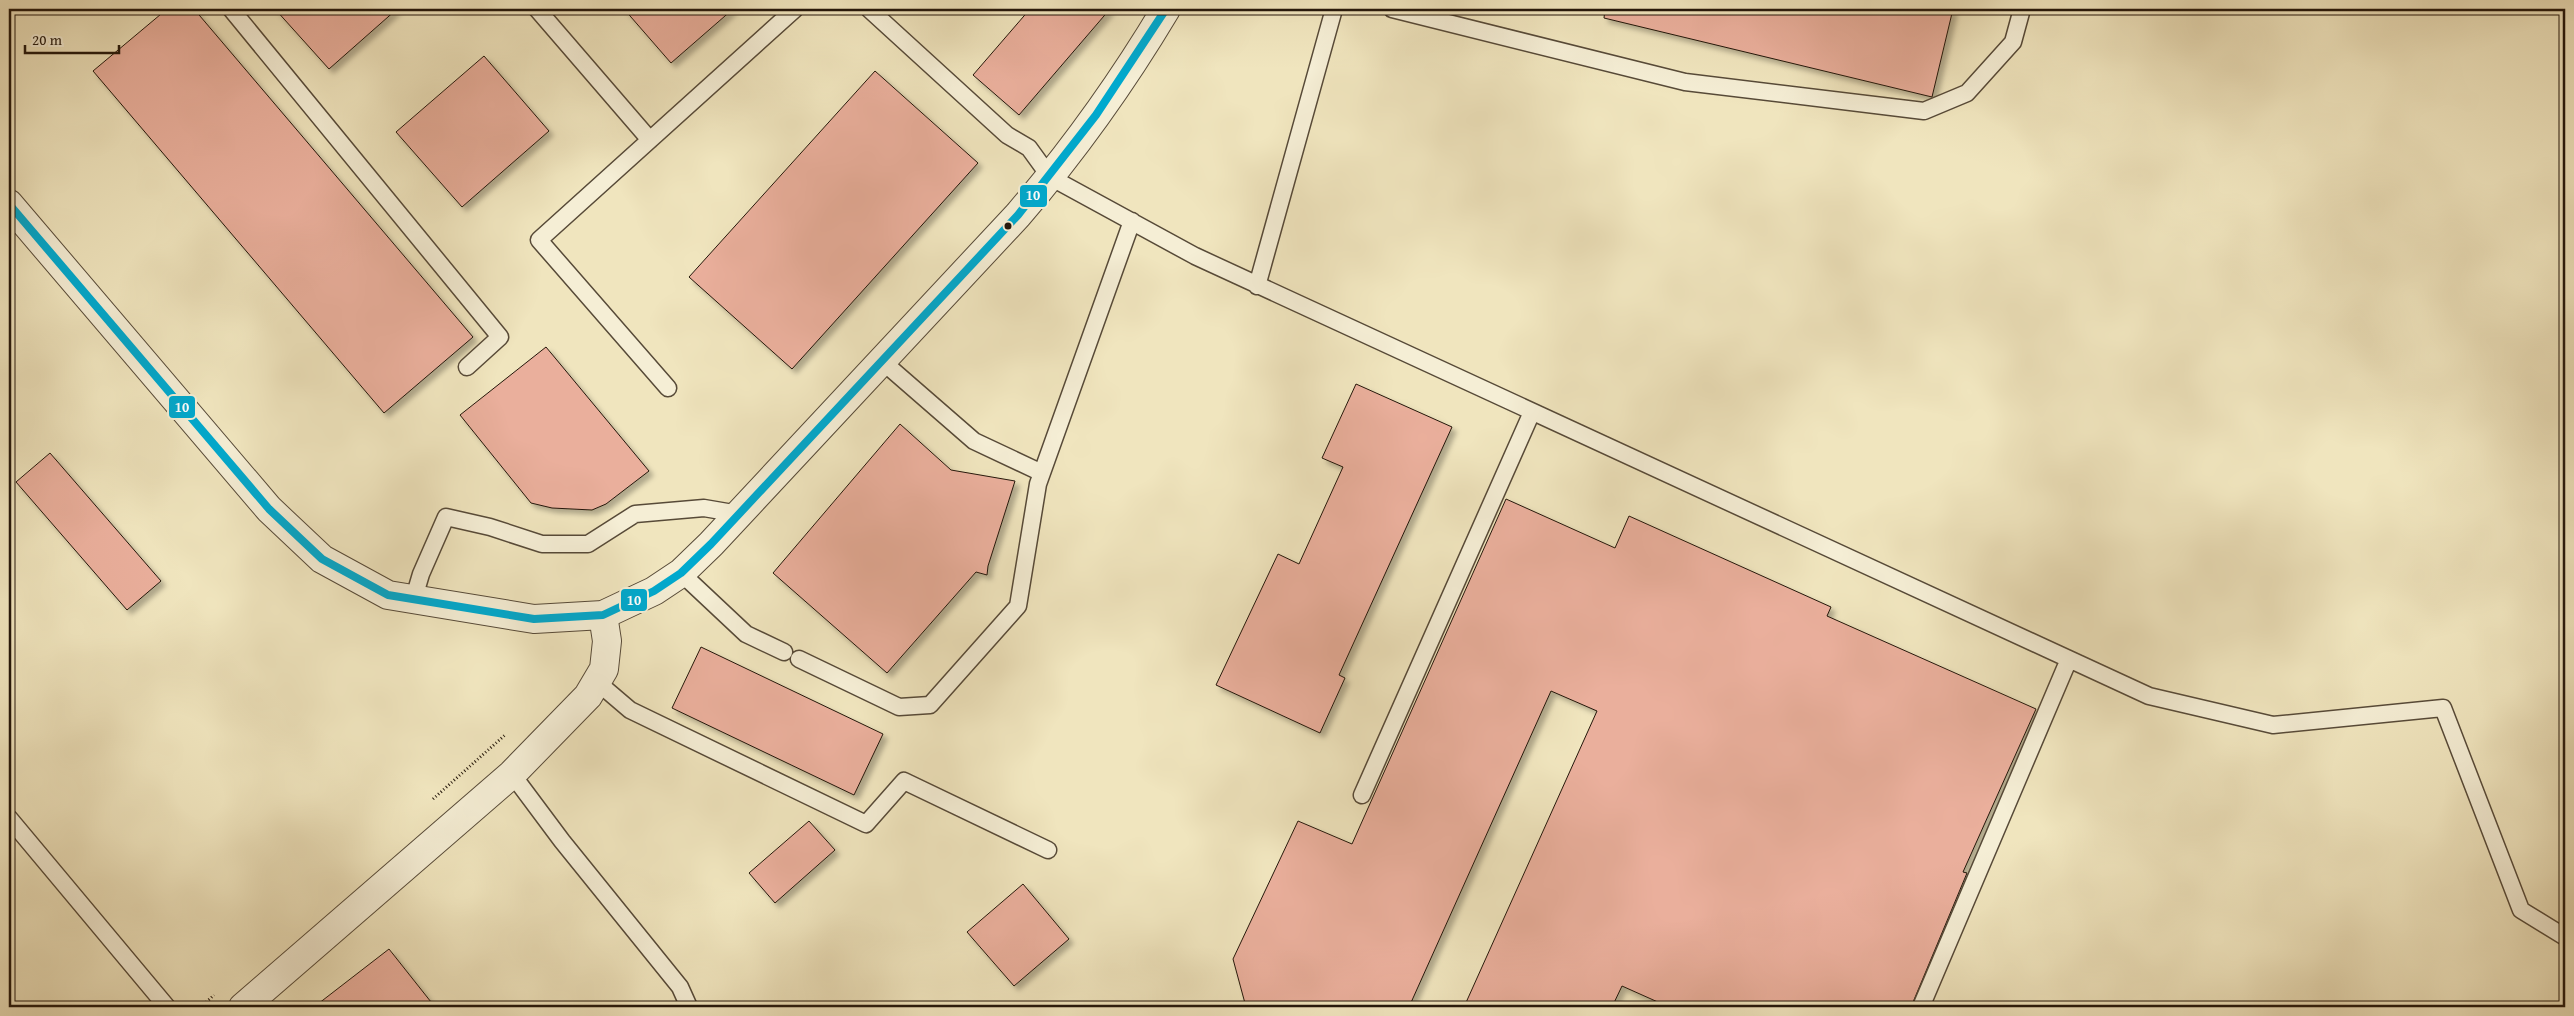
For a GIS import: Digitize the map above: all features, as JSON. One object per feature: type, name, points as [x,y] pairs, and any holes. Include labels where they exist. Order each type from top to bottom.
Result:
[{"type":"street","points":[[9,204],[269,509],[322,558],[388,595],[413,601],[534,619],[604,615],[654,591],[681,573],[739,514],[1018,215],[1050,177],[1141,52],[1166,9]]},
{"type":"street","points":[[243,1007],[512,774],[588,696],[604,669],[607,641],[604,615]]},
{"type":"lane","points":[[230,9],[500,337],[467,367]]},
{"type":"lane","points":[[537,9],[650,140]]},
{"type":"lane","points":[[668,388],[539,240],[794,9]]},
{"type":"lane","points":[[870,9],[1007,135],[1029,148],[1050,177],[1195,256],[2149,696],[2273,725],[2443,708],[2521,910],[2565,937]]},
{"type":"lane","points":[[1257,286],[1334,9]]},
{"type":"lane","points":[[1392,9],[1685,82],[1924,112],[1967,93],[2013,42],[2022,9]]},
{"type":"lane","points":[[799,660],[899,707],[930,705],[1018,606],[1038,484],[1132,221]]},
{"type":"lane","points":[[882,361],[974,441],[1042,473]]},
{"type":"lane","points":[[1362,794],[1532,412]]},
{"type":"lane","points":[[413,601],[421,574],[446,517],[490,527],[542,544],[588,544],[635,514],[704,508],[739,514]]},
{"type":"lane","points":[[681,573],[746,634],[784,652]]},
{"type":"lane","points":[[1921,1007],[2069,659]]},
{"type":"lane","points":[[596,681],[630,710],[866,824],[904,781],[1048,850]]},
{"type":"lane","points":[[512,774],[562,841],[680,987],[689,1007]]},
{"type":"lane","points":[[9,818],[167,1007]]},
{"type":"building","points":[[167,9],[194,9],[473,337],[384,413],[93,71]]},
{"type":"building","points":[[275,9],[397,9],[329,69]]},
{"type":"building","points":[[624,9],[733,9],[671,63]]},
{"type":"building","points":[[1030,9],[1110,9],[1019,115],[973,75]]},
{"type":"building","points":[[1605,9],[1953,9],[1932,97],[1604,18]]},
{"type":"building","points":[[484,56],[549,131],[462,207],[396,132]]},
{"type":"building","points":[[875,71],[978,163],[792,369],[689,277]]},
{"type":"building","points":[[546,347],[649,471],[606,504],[592,510],[552,508],[531,503],[460,415]]},
{"type":"building","points":[[1356,384],[1452,427],[1339,675],[1345,678],[1320,733],[1216,685],[1278,554],[1299,564],[1343,467],[1322,458]]},
{"type":"building","points":[[900,424],[951,470],[1015,481],[988,566],[987,575],[976,572],[887,673],[773,573]]},
{"type":"building","points":[[50,453],[161,581],[127,610],[16,482]]},
{"type":"building","points":[[1506,499],[1615,548],[1629,516],[1831,607],[1827,616],[2036,709],[1963,872],[1967,873],[1911,1007],[1669,1007],[1622,986],[1612,1007],[1464,1007],[1597,711],[1551,691],[1409,1007],[1246,1007],[1233,959],[1298,821],[1352,844]]},
{"type":"building","points":[[701,647],[883,734],[854,795],[672,708]]},
{"type":"building","points":[[809,821],[835,850],[775,903],[749,873]]},
{"type":"building","points":[[1023,884],[1069,939],[1014,986],[967,932]]},
{"type":"building","points":[[389,949],[435,1007],[314,1007]]},
{"type":"transit line","name":"10","points":[[9,204],[269,509],[322,559],[388,595],[534,619],[603,615],[654,591],[681,573],[711,544],[1018,215],[1096,115],[1166,9]]}]
